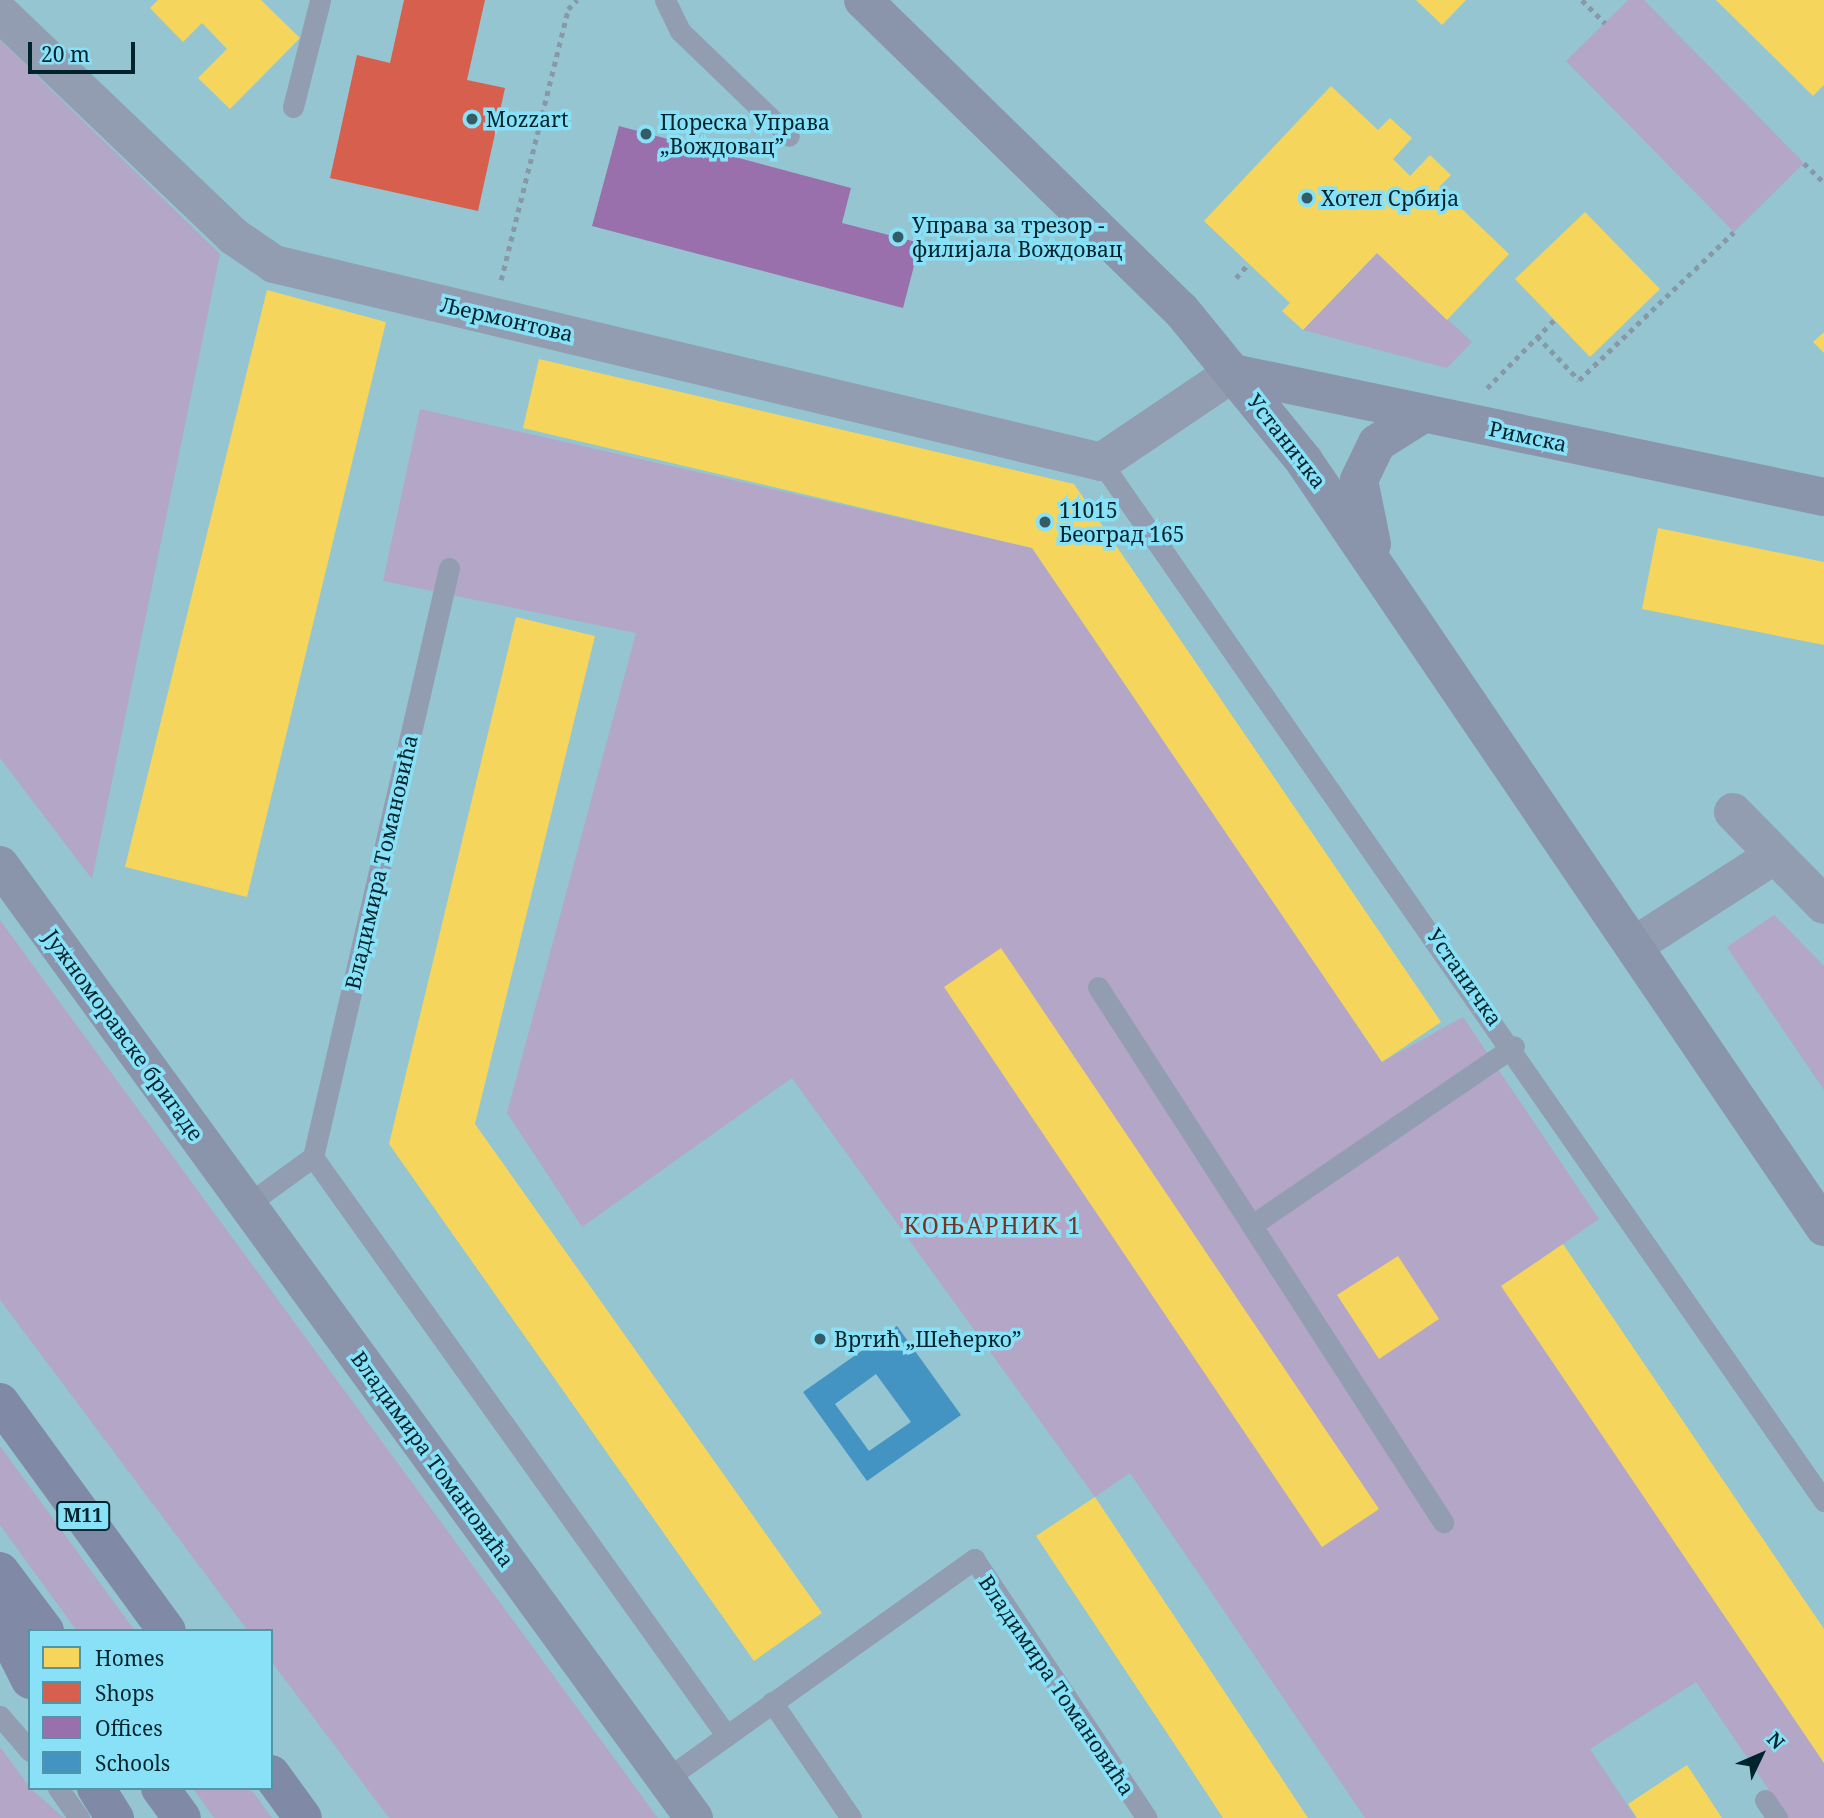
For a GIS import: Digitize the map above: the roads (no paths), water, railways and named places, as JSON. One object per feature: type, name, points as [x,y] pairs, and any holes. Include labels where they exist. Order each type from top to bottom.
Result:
[{"type":"highway","name":"M11","points":[[0,1402],[166,1629]]},
{"type":"highway","points":[[0,1571],[44,1629]]},
{"type":"highway","points":[[0,1621],[28,1676]]},
{"type":"highway","points":[[273,1777],[303,1818]]},
{"type":"highway","points":[[97,1790],[115,1818]]},
{"type":"highway","points":[[161,1790],[182,1818]]},
{"type":"street","name":"Устаничка","points":[[863,0],[1116,244],[1233,373],[1379,566],[1824,1227]]},
{"type":"street","name":"Љермонтова","points":[[0,13],[261,258],[1101,462]]},
{"type":"street","name":"Римска","points":[[1233,373],[1824,497]]},
{"type":"street","points":[[1101,462],[1233,373]]},
{"type":"street","points":[[1379,566],[1359,480],[1377,443],[1423,414]]},
{"type":"street","points":[[1733,812],[1773,856],[1824,905]]},
{"type":"street","points":[[1635,945],[1773,856]]},
{"type":"street","name":"Јужноморавске бригаде","points":[[0,865],[248,1204]]},
{"type":"street","name":"Владимира Томановића","points":[[248,1204],[694,1818]]},
{"type":"lane","points":[[293,107],[320,0]]},
{"type":"lane","points":[[665,0],[680,31],[789,136]]},
{"type":"lane","name":"Устаничка","points":[[1101,462],[1514,1046],[1824,1500]]},
{"type":"lane","name":"Владимира Томановића","points":[[313,1157],[449,568]]},
{"type":"lane","points":[[1098,987],[1443,1521]]},
{"type":"lane","name":"Устаничка","points":[[1252,1225],[1514,1046]]},
{"type":"lane","points":[[248,1204],[313,1157],[726,1735]]},
{"type":"lane","name":"Владимира Томановића","points":[[666,1779],[974,1559],[1146,1818]]},
{"type":"lane","points":[[772,1702],[851,1818]]},
{"type":"lane","points":[[0,1716],[28,1749]]},
{"type":"lane","points":[[59,1790],[79,1818]]},
{"type":"lane","points":[[1765,1800],[1777,1818]]},
{"type":"place","name":"Mozzart","points":[[472,119]]},
{"type":"place","name":"Пореска Управа „Вождовац”","points":[[646,134]]},
{"type":"place","name":"Хотел Србија","points":[[1307,198]]},
{"type":"place","name":"Управа за трезор - филијала Вождовац","points":[[898,237]]},
{"type":"place","name":"11015 Београд 165","points":[[1045,522]]},
{"type":"place","name":"Вртић „Шећерко”","points":[[820,1339]]},
{"type":"district","name":"КОЊАРНИК 1","points":[[993,1225]]}]
